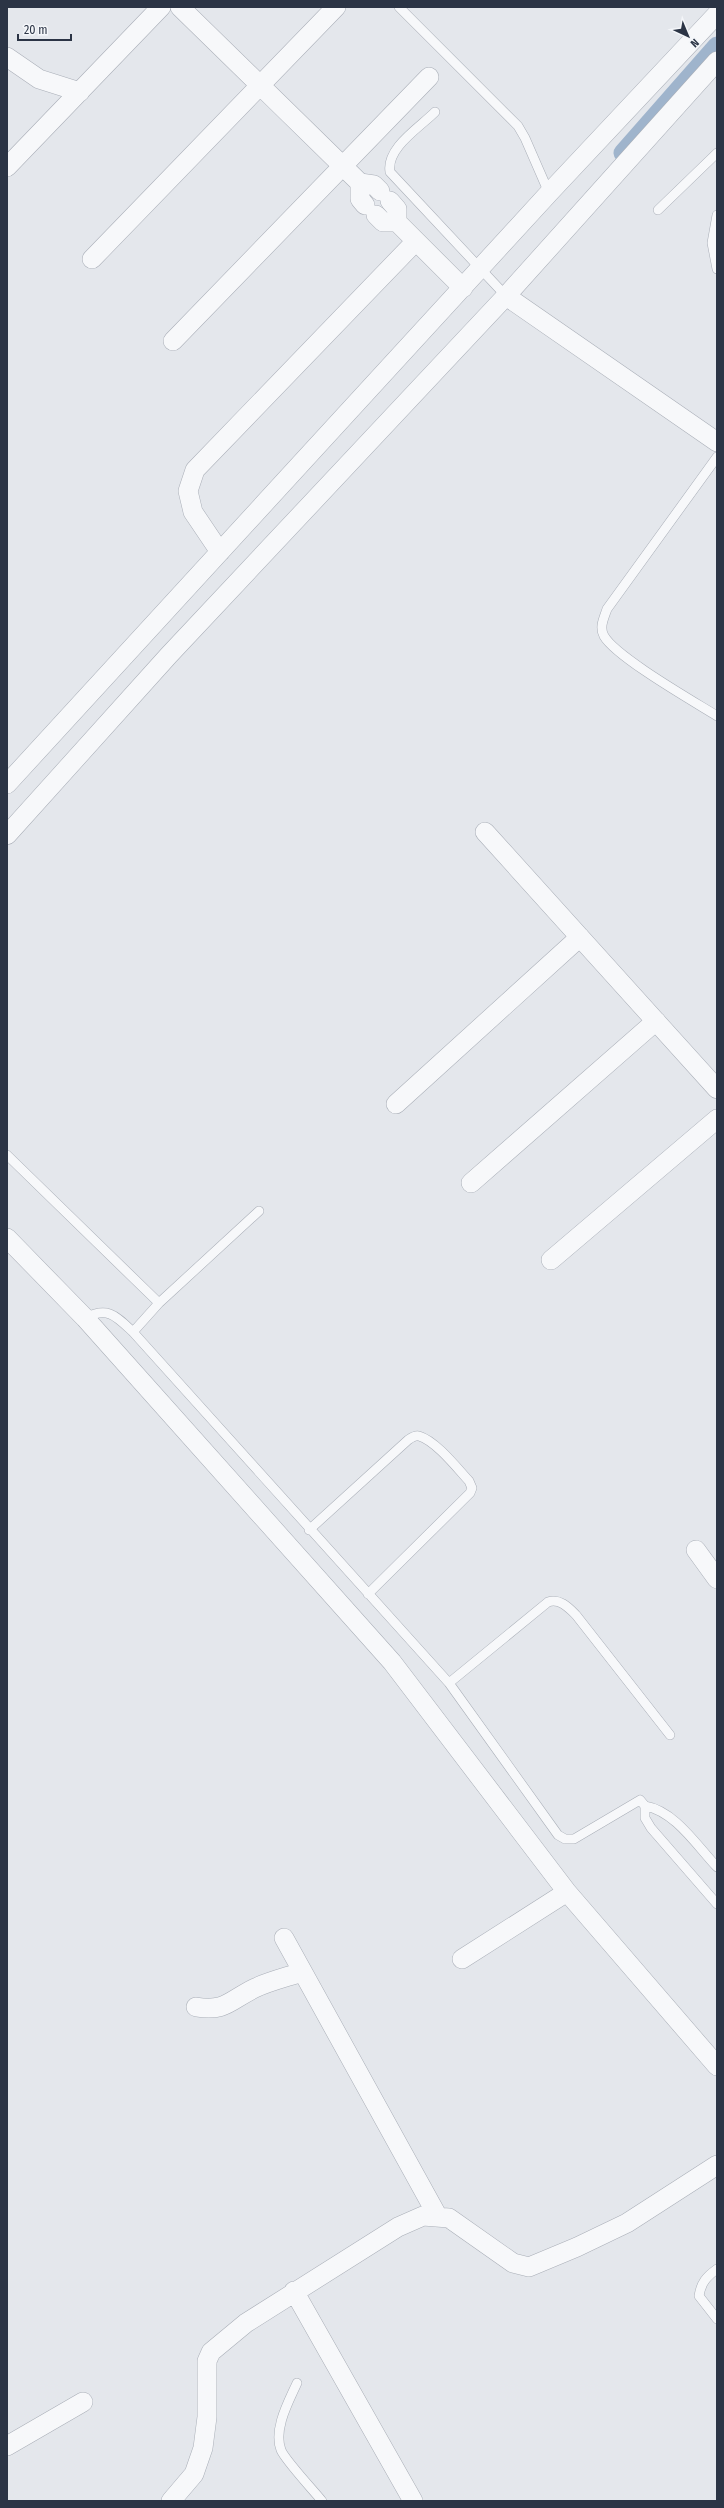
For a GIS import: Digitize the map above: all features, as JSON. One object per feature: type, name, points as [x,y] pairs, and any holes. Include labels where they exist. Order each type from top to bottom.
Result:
[{"type":"street","points":[[7,167],[162,7]]},
{"type":"street","points":[[180,7],[258,85],[360,183],[374,185],[397,209],[397,222],[463,288]]},
{"type":"street","points":[[92,260],[258,85],[336,7]]},
{"type":"street","points":[[7,784],[463,288],[484,274],[549,192],[717,14]]},
{"type":"street","points":[[7,57],[39,79],[80,92]]},
{"type":"street","points":[[7,835],[170,655],[504,295],[717,61]]},
{"type":"street","points":[[173,340],[429,77]]},
{"type":"street","points":[[360,183],[360,199],[383,222],[397,222]]},
{"type":"street","points":[[220,552],[193,512],[188,491],[195,470],[416,242]]},
{"type":"street","points":[[504,295],[717,442]]},
{"type":"street","points":[[485,832],[717,1089]]},
{"type":"street","points":[[396,1104],[580,937]]},
{"type":"street","points":[[471,1183],[656,1021]]},
{"type":"street","points":[[552,1260],[717,1119]]},
{"type":"street","points":[[7,1238],[85,1318],[392,1662],[567,1892],[717,2066]]},
{"type":"street","points":[[696,1550],[717,1579]]},
{"type":"street","points":[[462,1959],[567,1892]]},
{"type":"street","points":[[284,1938],[437,2215]]},
{"type":"street","points":[[196,2007],[211,2009],[222,2007],[256,1988],[302,1972]]},
{"type":"street","points":[[170,2501],[194,2474],[203,2448],[206,2417],[207,2361],[211,2352],[246,2323],[294,2291],[398,2227],[423,2216],[437,2215],[452,2220],[513,2263],[529,2267],[578,2247],[627,2223],[717,2165]]},
{"type":"street","points":[[294,2291],[413,2501]]},
{"type":"street","points":[[7,2446],[83,2402]]},
{"type":"lane","points":[[399,7],[518,126],[525,138],[549,192]]},
{"type":"lane","points":[[435,112],[393,153],[388,163],[390,172],[504,295]]},
{"type":"lane","points":[[658,210],[717,153]]},
{"type":"lane","points":[[717,216],[712,243],[717,269]]},
{"type":"lane","points":[[717,457],[607,609],[601,624],[604,636],[623,653],[717,716]]},
{"type":"lane","points":[[7,1154],[159,1303]]},
{"type":"lane","points":[[133,1332],[159,1303],[259,1211]]},
{"type":"lane","points":[[85,1318],[97,1312],[107,1312],[117,1317],[133,1332],[309,1530],[449,1683],[558,1834],[565,1839],[574,1839],[638,1800],[645,1806],[658,1808],[668,1815],[717,1868]]},
{"type":"lane","points":[[309,1530],[408,1440],[416,1436],[420,1436],[435,1446],[469,1481],[472,1488],[470,1493],[368,1594]]},
{"type":"lane","points":[[449,1683],[548,1602],[556,1601],[566,1606],[576,1615],[670,1735]]},
{"type":"lane","points":[[645,1806],[644,1818],[651,1828],[717,1904]]},
{"type":"lane","points":[[717,2269],[706,2277],[700,2288],[699,2296],[717,2319]]},
{"type":"lane","points":[[297,2382],[286,2408],[281,2426],[282,2450],[322,2501]]},
{"type":"waterway","points":[[623,153],[717,46]]}]
